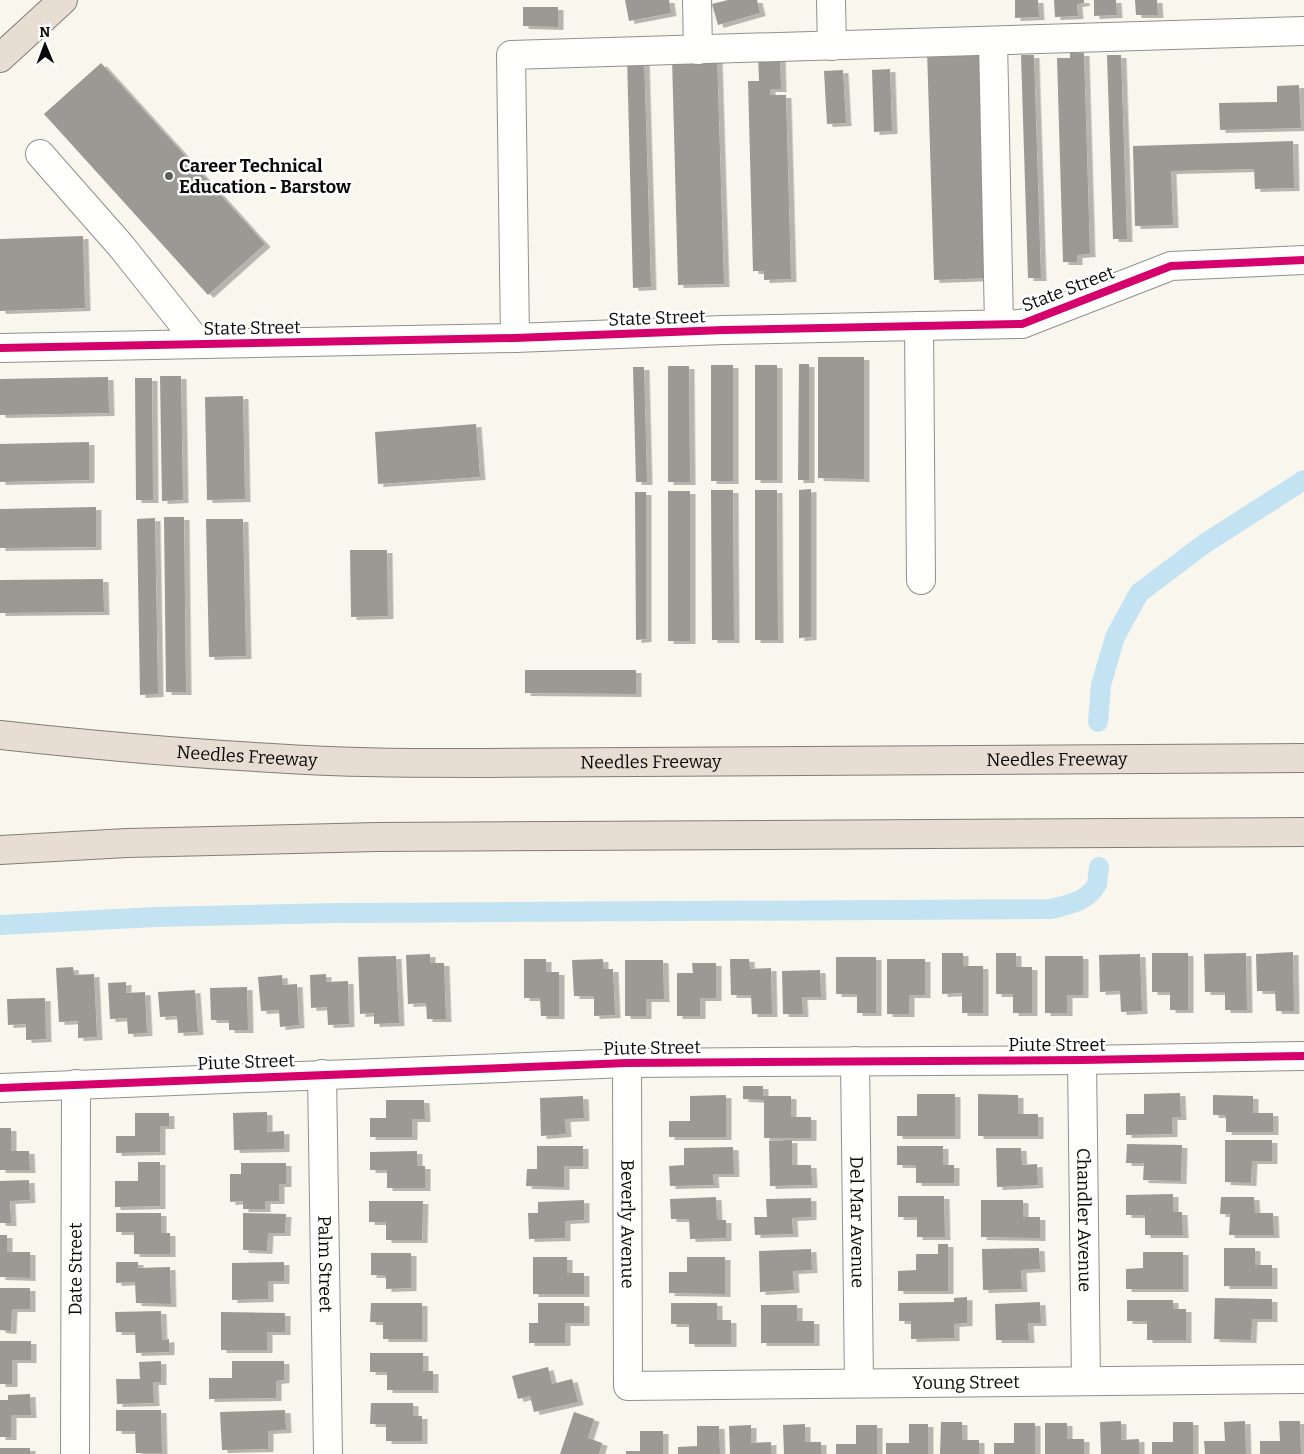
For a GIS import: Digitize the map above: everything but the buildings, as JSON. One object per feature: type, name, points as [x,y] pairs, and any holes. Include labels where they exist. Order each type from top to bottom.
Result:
[{"type":"highway","points":[[0,58],[63,0]]},
{"type":"highway","name":"Needles Freeway","points":[[0,735],[176,752],[273,759],[488,764],[1304,758]]},
{"type":"highway","points":[[0,850],[127,843],[377,837],[1304,832]]},
{"type":"street","points":[[697,0],[698,50]]},
{"type":"street","points":[[832,0],[832,46]]},
{"type":"street","points":[[515,338],[511,55],[1304,31]]},
{"type":"street","points":[[993,41],[999,324]]},
{"type":"street","points":[[40,154],[121,246],[199,344]]},
{"type":"street","name":"State Street","points":[[0,348],[515,338],[1022,324],[1172,266],[1304,260]]},
{"type":"street","points":[[919,326],[921,580]]},
{"type":"street","name":"Piute Street","points":[[0,1088],[627,1063],[1082,1060],[1304,1056]]},
{"type":"street","name":"Chandler Avenue","points":[[1082,1060],[1086,1381]]},
{"type":"street","name":"Del Mar Avenue","points":[[854,1061],[859,1383]]},
{"type":"street","name":"Beverly Avenue","points":[[627,1063],[628,1386]]},
{"type":"street","name":"Palm Street","points":[[322,1074],[328,1454]]},
{"type":"street","name":"Date Street","points":[[75,1454],[76,1084]]},
{"type":"street","name":"Young Street","points":[[628,1386],[1304,1379]]},
{"type":"waterway","points":[[1098,722],[1101,685],[1115,637],[1139,593],[1204,544],[1304,480]]},
{"type":"waterway","points":[[0,925],[155,917],[340,913],[1051,909],[1064,906],[1089,895],[1097,884],[1099,867]]},
{"type":"cycle path","points":[[0,348],[515,338],[724,330],[1022,324],[1171,266],[1304,260]]},
{"type":"cycle path","points":[[0,1088],[627,1063],[1082,1060],[1304,1056]]},
{"type":"place","name":"Career Technical Education - Barstow","points":[[169,176]]}]
